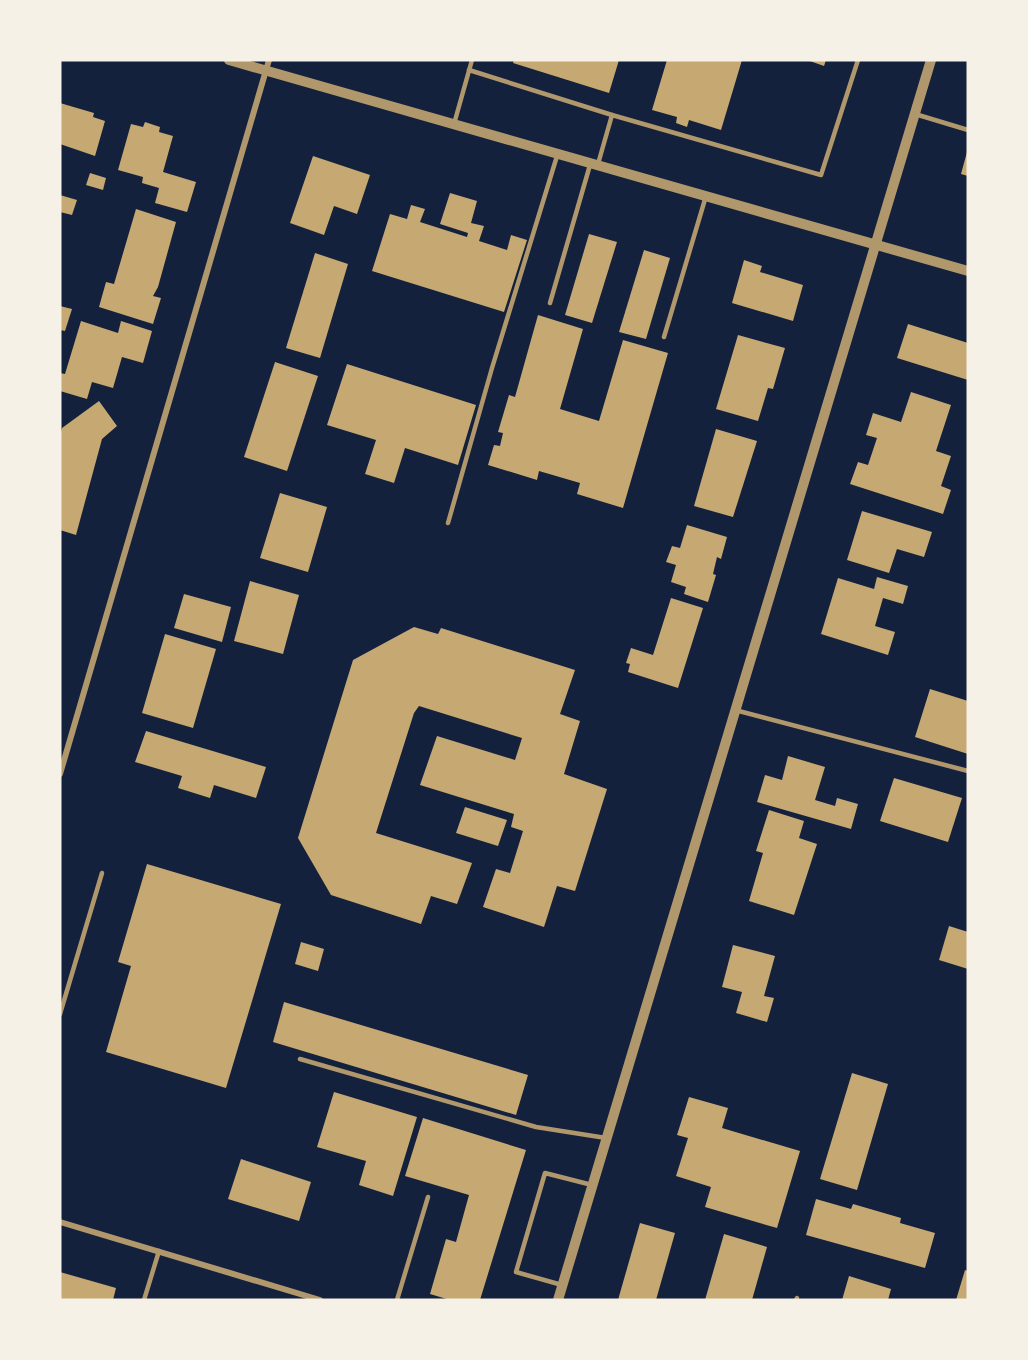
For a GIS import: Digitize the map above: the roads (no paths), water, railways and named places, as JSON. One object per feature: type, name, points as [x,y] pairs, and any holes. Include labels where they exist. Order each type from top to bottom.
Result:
[{"type":"street","points":[[230,60],[268,65],[453,123],[968,271]]},
{"type":"street","points":[[558,1300],[931,60]]},
{"type":"street","points":[[60,774],[268,65]]},
{"type":"street","points":[[60,1222],[320,1300]]},
{"type":"lane","points":[[453,123],[472,60]]},
{"type":"lane","points":[[469,70],[612,115],[821,176],[858,60]]},
{"type":"lane","points":[[915,114],[968,130]]},
{"type":"lane","points":[[550,303],[612,115]]},
{"type":"lane","points":[[448,523],[492,368],[558,153]]},
{"type":"lane","points":[[664,337],[706,195]]},
{"type":"lane","points":[[735,710],[968,771]]},
{"type":"lane","points":[[60,1014],[102,873]]},
{"type":"lane","points":[[300,1059],[536,1127],[606,1138]]},
{"type":"lane","points":[[562,1285],[516,1272],[545,1173],[592,1185]]},
{"type":"lane","points":[[397,1300],[428,1197]]},
{"type":"lane","points":[[144,1300],[159,1251]]}]
